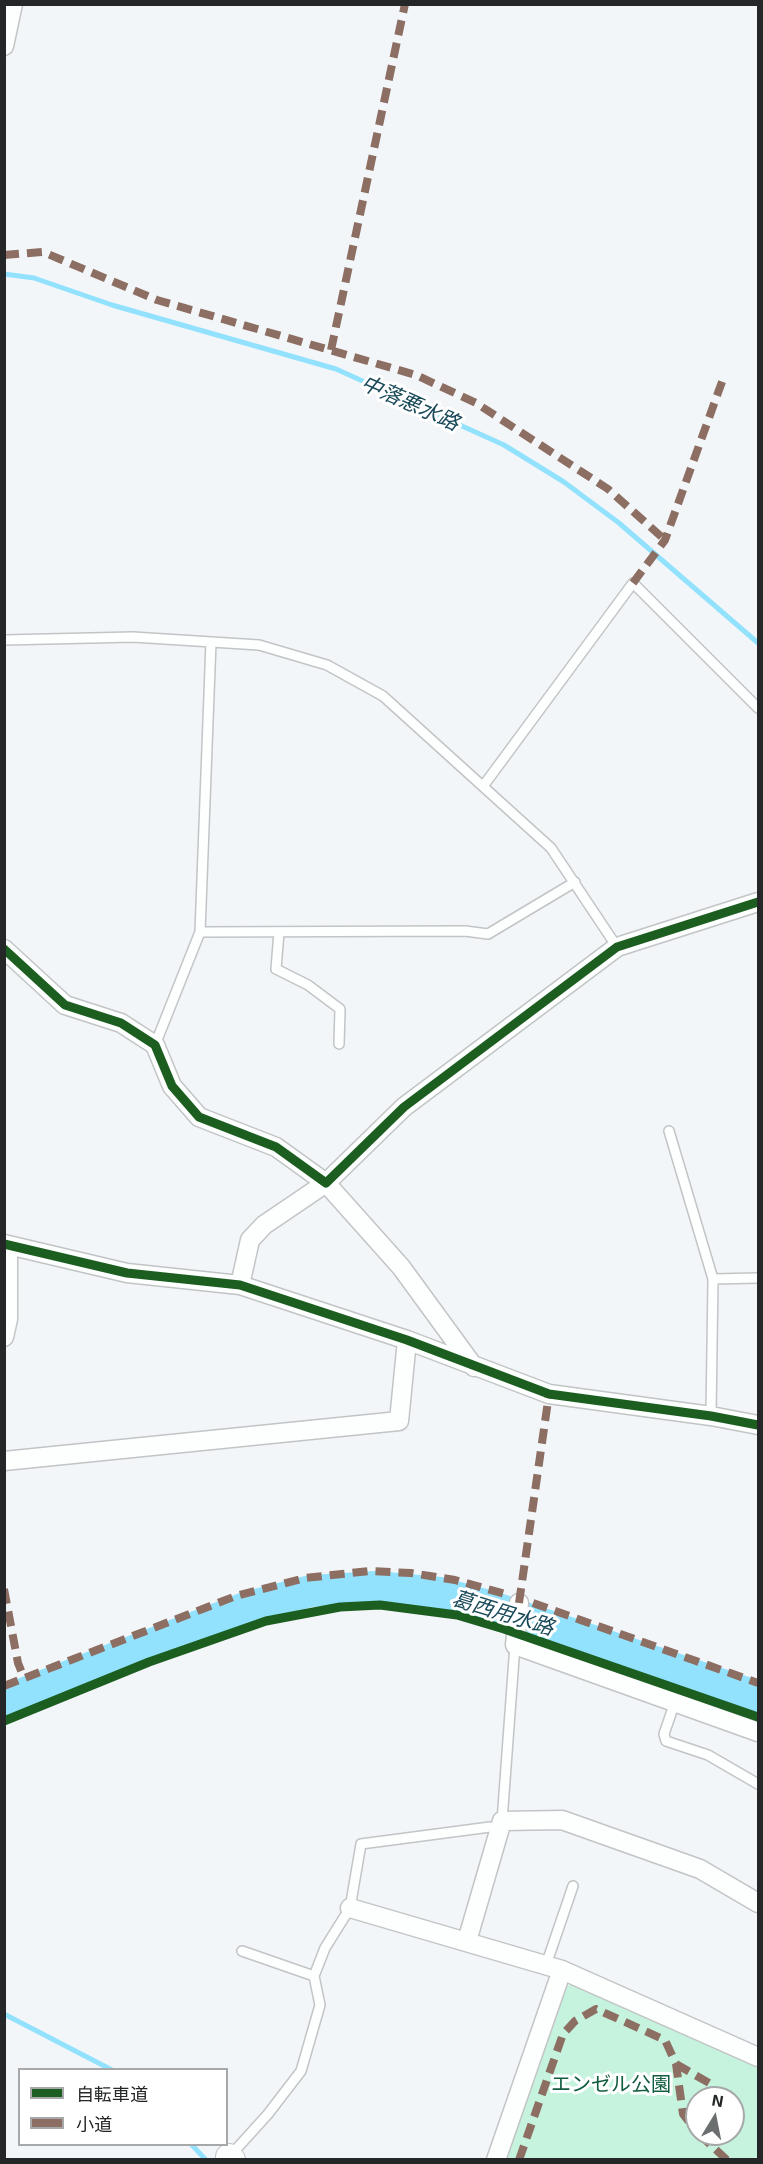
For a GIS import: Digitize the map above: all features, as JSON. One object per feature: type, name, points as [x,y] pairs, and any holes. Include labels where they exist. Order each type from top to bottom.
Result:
[{"type":"street","points":[[4,46],[13,4]]},
{"type":"street","points":[[240,1286],[249,1240],[264,1225],[326,1183],[404,1107],[617,947],[759,902]]},
{"type":"street","points":[[4,949],[65,1005],[121,1023],[155,1045],[172,1086],[200,1117],[276,1147],[326,1183],[401,1267],[474,1367]]},
{"type":"street","points":[[4,1337],[8,1319],[6,1244],[127,1273],[240,1286],[407,1340],[549,1394],[711,1416],[759,1425]]},
{"type":"street","points":[[4,1461],[399,1421],[407,1340]]},
{"type":"street","points":[[519,1603],[515,1645],[759,1732]]},
{"type":"street","points":[[467,1941],[501,1825],[562,1820],[700,1869],[759,1903]]},
{"type":"street","points":[[350,1908],[554,1968],[759,2057]]},
{"type":"street","points":[[496,2160],[554,1968]]},
{"type":"lane","points":[[484,785],[633,584],[759,708]]},
{"type":"lane","points":[[4,640],[133,637],[259,645],[327,665],[383,696],[551,848],[617,947]]},
{"type":"lane","points":[[155,1045],[200,932],[211,642]]},
{"type":"lane","points":[[200,932],[465,931],[488,934],[575,882]]},
{"type":"lane","points":[[279,932],[276,969],[308,985],[339,1009],[339,1044]]},
{"type":"lane","points":[[669,1131],[713,1279],[711,1416]]},
{"type":"lane","points":[[713,1279],[759,1278]]},
{"type":"lane","points":[[229,2159],[301,2071],[320,2005],[314,1976],[325,1948],[350,1908],[361,1844],[501,1825],[515,1645]]},
{"type":"lane","points":[[675,1702],[664,1734],[666,1741],[708,1755],[759,1784]]},
{"type":"lane","points":[[554,1968],[573,1886]]},
{"type":"lane","points":[[242,1951],[314,1976]]},
{"type":"green space","name":"エンゼル公園","points":[[572,1984],[758,2066],[758,2159],[504,2160],[563,1988]]},
{"type":"waterway","name":"中落悪水路","points":[[4,274],[34,278],[112,305],[336,369],[504,445],[564,482],[619,523],[758,643]]},
{"type":"waterway","name":"葛西用水路","points":[[4,1701],[248,1607],[311,1591],[376,1587],[440,1593],[492,1607],[758,1697]]},
{"type":"waterway","points":[[4,2014],[108,2068]]},
{"type":"waterway","points":[[193,2146],[206,2160]]},
{"type":"marked path","points":[[331,350],[405,4]]},
{"type":"marked path","points":[[4,255],[43,252],[157,300],[416,375],[476,403],[608,489],[665,540]]},
{"type":"marked path","points":[[633,583],[665,540],[723,379]]},
{"type":"marked path","points":[[519,1603],[549,1394]]},
{"type":"marked path","points":[[4,1686],[236,1596],[305,1578],[369,1571],[411,1573],[455,1580],[509,1595]]},
{"type":"marked path","points":[[4,1589],[18,1663],[24,1678]]},
{"type":"marked path","points":[[533,1603],[758,1683]]},
{"type":"marked path","points":[[519,2160],[563,2034],[575,2021],[596,2009],[665,2040],[676,2064],[685,2117]]},
{"type":"marked path","points":[[676,2064],[711,2084]]},
{"type":"marked path","points":[[712,2146],[727,2160]]},
{"type":"cycle path","points":[[4,949],[65,1005],[121,1023],[155,1045],[172,1086],[199,1117],[276,1147],[326,1183],[404,1107],[617,947],[758,902]]},
{"type":"cycle path","points":[[4,1244],[127,1273],[240,1285],[407,1340],[549,1394],[711,1416],[758,1425]]},
{"type":"cycle path","points":[[4,1721],[149,1662],[266,1621],[340,1607],[380,1605],[457,1615],[504,1629],[758,1717]]}]
